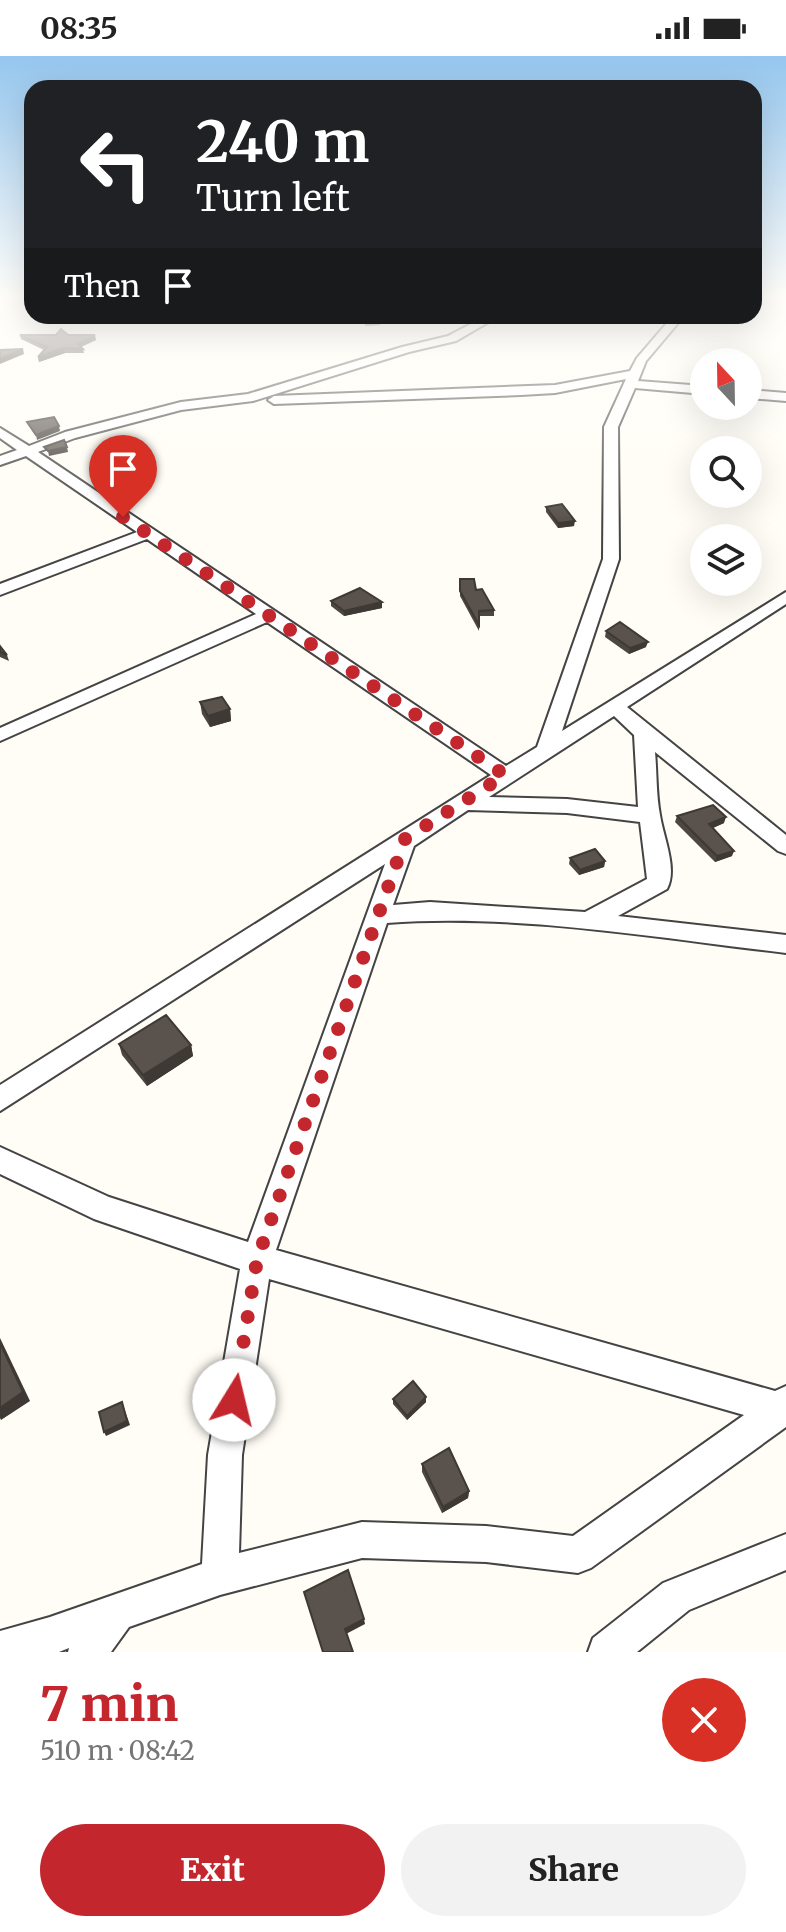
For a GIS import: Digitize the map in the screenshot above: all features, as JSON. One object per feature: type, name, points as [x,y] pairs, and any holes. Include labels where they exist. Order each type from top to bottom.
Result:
[{"type":"street","points":[[0,461],[70,435],[181,406],[249,398],[340,369]]},
{"type":"street","points":[[546,748],[611,559],[611,427],[637,369]]},
{"type":"street","points":[[248,401],[521,391],[632,379],[690,388]]},
{"type":"street","points":[[762,395],[786,397]]},
{"type":"street","points":[[0,432],[505,775]]},
{"type":"street","points":[[0,590],[147,533]]},
{"type":"street","points":[[0,1099],[786,597]]},
{"type":"street","points":[[0,735],[268,615]]},
{"type":"street","points":[[614,706],[786,846]]},
{"type":"street","points":[[588,921],[659,883],[656,844],[649,816],[644,733]]},
{"type":"street","points":[[461,803],[567,806],[649,816]]},
{"type":"street","points":[[220,1576],[225,1455],[257,1260],[405,839]]},
{"type":"street","points":[[378,915],[430,911],[588,921],[786,944]]},
{"type":"street","points":[[0,1160],[104,1209],[257,1260],[784,1407]]},
{"type":"street","points":[[0,1650],[220,1576],[362,1540],[486,1544],[578,1555],[784,1407]]},
{"type":"street","points":[[607,1652],[676,1596],[786,1552]]},
{"type":"street","points":[[87,1652],[116,1613]]},
{"type":"building","points":[[54,417],[59,426],[36,435],[27,422]]},
{"type":"building","points":[[64,440],[67,447],[48,451],[44,447]]},
{"type":"building","points":[[562,504],[575,521],[558,523],[546,507]]},
{"type":"building","points":[[460,579],[474,579],[476,590],[482,589],[494,610],[479,611],[479,625],[460,591]]},
{"type":"building","points":[[360,588],[382,602],[344,611],[331,601]]},
{"type":"building","points":[[620,622],[648,642],[630,648],[606,631]]},
{"type":"building","points":[[222,697],[230,709],[208,716],[200,702]]},
{"type":"building","points":[[713,805],[726,817],[709,824],[734,851],[717,856],[677,816]]},
{"type":"building","points":[[595,849],[605,861],[580,870],[570,858]]},
{"type":"building","points":[[166,1015],[191,1045],[143,1075],[119,1044]]},
{"type":"building","points":[[0,1343],[23,1392],[0,1408]]},
{"type":"building","points":[[413,1381],[426,1397],[407,1416],[393,1399]]},
{"type":"building","points":[[122,1402],[127,1421],[104,1432],[99,1412]]},
{"type":"building","points":[[449,1448],[469,1491],[443,1507],[422,1464]]},
{"type":"building","points":[[348,1570],[364,1619],[345,1629],[353,1652],[323,1652],[304,1592]]},
{"type":"route","points":[[123,517],[505,775],[405,839],[257,1260],[234,1400]]}]
